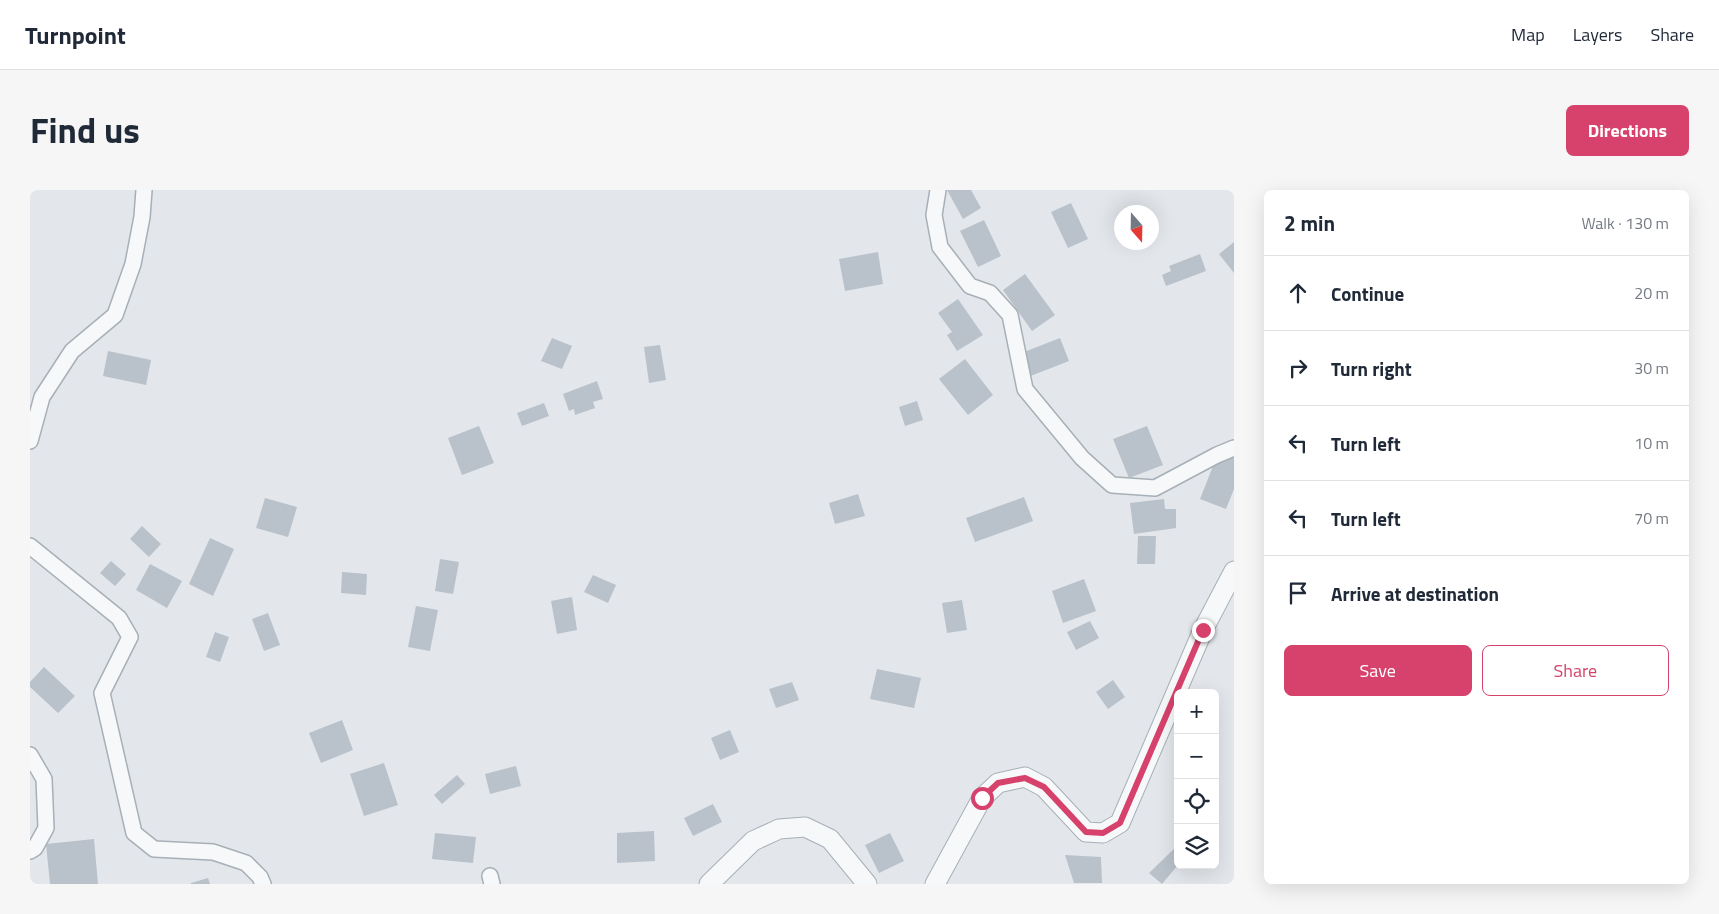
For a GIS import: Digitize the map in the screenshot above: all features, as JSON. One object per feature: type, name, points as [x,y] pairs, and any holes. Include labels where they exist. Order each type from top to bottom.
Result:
[{"type":"street","points":[[30,441],[42,397],[72,351],[115,315],[133,264],[142,217],[144,190]]},
{"type":"street","points":[[938,190],[934,215],[940,247],[970,286],[990,294],[1010,315],[1025,389],[1082,458],[1112,485],[1155,488],[1234,448]]},
{"type":"street","points":[[30,546],[119,618],[130,637],[102,693],[134,833],[154,849],[213,852],[246,863],[260,877],[263,884]]},
{"type":"street","points":[[935,884],[982,798],[998,783],[1025,778],[1044,787],[1086,832],[1103,833],[1120,823],[1203,630],[1234,571]]},
{"type":"street","points":[[30,755],[44,779],[46,828],[35,848],[30,851]]},
{"type":"street","points":[[709,884],[753,841],[779,829],[805,827],[830,839],[867,884]]},
{"type":"building","points":[[947,190],[971,190],[981,208],[963,219]]},
{"type":"building","points":[[1071,203],[1088,239],[1068,248],[1051,212]]},
{"type":"building","points":[[984,220],[1001,256],[978,267],[960,231]]},
{"type":"building","points":[[1234,242],[1234,273],[1219,254]]},
{"type":"building","points":[[878,252],[883,284],[845,291],[839,259]]},
{"type":"building","points":[[1200,254],[1206,271],[1166,286],[1162,275],[1171,271],[1169,266]]},
{"type":"building","points":[[1025,274],[1055,315],[1032,331],[1003,290]]},
{"type":"building","points":[[958,299],[983,335],[957,351],[947,335],[952,332],[938,313]]},
{"type":"building","points":[[552,338],[572,346],[562,369],[541,361]]},
{"type":"building","points":[[1060,338],[1069,361],[1028,377],[1019,354]]},
{"type":"building","points":[[660,345],[666,380],[649,383],[644,347]]},
{"type":"building","points":[[108,351],[151,360],[146,385],[103,376]]},
{"type":"building","points":[[965,359],[993,395],[968,415],[939,379]]},
{"type":"building","points":[[597,381],[603,399],[593,402],[595,408],[575,415],[574,409],[569,411],[563,394]]},
{"type":"building","points":[[917,401],[923,420],[905,426],[899,407]]},
{"type":"building","points":[[544,403],[549,416],[522,426],[517,413]]},
{"type":"building","points":[[479,426],[494,463],[462,475],[448,438]]},
{"type":"building","points":[[1147,426],[1163,465],[1129,478],[1113,439]]},
{"type":"building","points":[[1219,451],[1234,456],[1234,489],[1226,509],[1200,499]]},
{"type":"building","points":[[858,494],[865,516],[835,524],[829,503]]},
{"type":"building","points":[[1024,497],[1033,521],[975,542],[966,518]]},
{"type":"building","points":[[265,498],[297,507],[288,537],[256,528]]},
{"type":"building","points":[[1164,499],[1165,509],[1176,509],[1176,528],[1134,534],[1130,503]]},
{"type":"building","points":[[142,526],[161,544],[149,557],[130,539]]},
{"type":"building","points":[[1138,536],[1156,536],[1155,564],[1137,564]]},
{"type":"building","points":[[210,538],[234,549],[213,596],[189,584]]},
{"type":"building","points":[[440,559],[459,562],[453,594],[435,591]]},
{"type":"building","points":[[111,561],[126,574],[115,586],[100,573]]},
{"type":"building","points":[[150,564],[182,581],[167,608],[136,590]]},
{"type":"building","points":[[342,572],[367,574],[366,595],[341,593]]},
{"type":"building","points":[[593,575],[616,585],[608,603],[584,592]]},
{"type":"building","points":[[1084,579],[1096,611],[1063,623],[1052,591]]},
{"type":"building","points":[[572,597],[577,630],[557,634],[551,601]]},
{"type":"building","points":[[962,600],[967,630],[947,633],[942,603]]},
{"type":"building","points":[[416,606],[438,610],[430,651],[408,647]]},
{"type":"building","points":[[268,613],[280,645],[264,651],[252,619]]},
{"type":"building","points":[[1090,621],[1099,638],[1076,650],[1067,632]]},
{"type":"building","points":[[215,632],[229,637],[220,662],[206,657]]},
{"type":"building","points":[[44,667],[75,696],[58,713],[30,687],[30,682]]},
{"type":"building","points":[[877,669],[921,678],[914,708],[870,699]]},
{"type":"building","points":[[1113,680],[1125,697],[1108,709],[1096,692]]},
{"type":"building","points":[[792,682],[799,700],[776,708],[769,689]]},
{"type":"building","points":[[342,720],[353,750],[321,763],[309,733]]},
{"type":"building","points":[[730,730],[739,752],[720,760],[711,738]]},
{"type":"building","points":[[384,763],[398,805],[364,816],[350,774]]},
{"type":"building","points":[[516,766],[521,786],[490,794],[485,774]]},
{"type":"building","points":[[457,775],[465,784],[442,804],[434,795]]},
{"type":"building","points":[[713,804],[722,822],[693,836],[684,818]]},
{"type":"building","points":[[654,831],[655,861],[617,863],[617,833]]},
{"type":"building","points":[[435,833],[476,837],[473,863],[432,859]]},
{"type":"building","points":[[890,833],[904,861],[879,873],[865,845]]},
{"type":"building","points":[[94,839],[98,884],[50,884],[46,844]]},
{"type":"building","points":[[1174,849],[1175,869],[1162,884],[1149,873]]},
{"type":"building","points":[[1065,855],[1101,857],[1102,883],[1074,883]]},
{"type":"building","points":[[208,878],[210,884],[191,884],[191,883]]},
{"type":"route","points":[[982,798],[998,783],[1025,778],[1044,787],[1086,832],[1103,833],[1120,823],[1203,630]]}]
